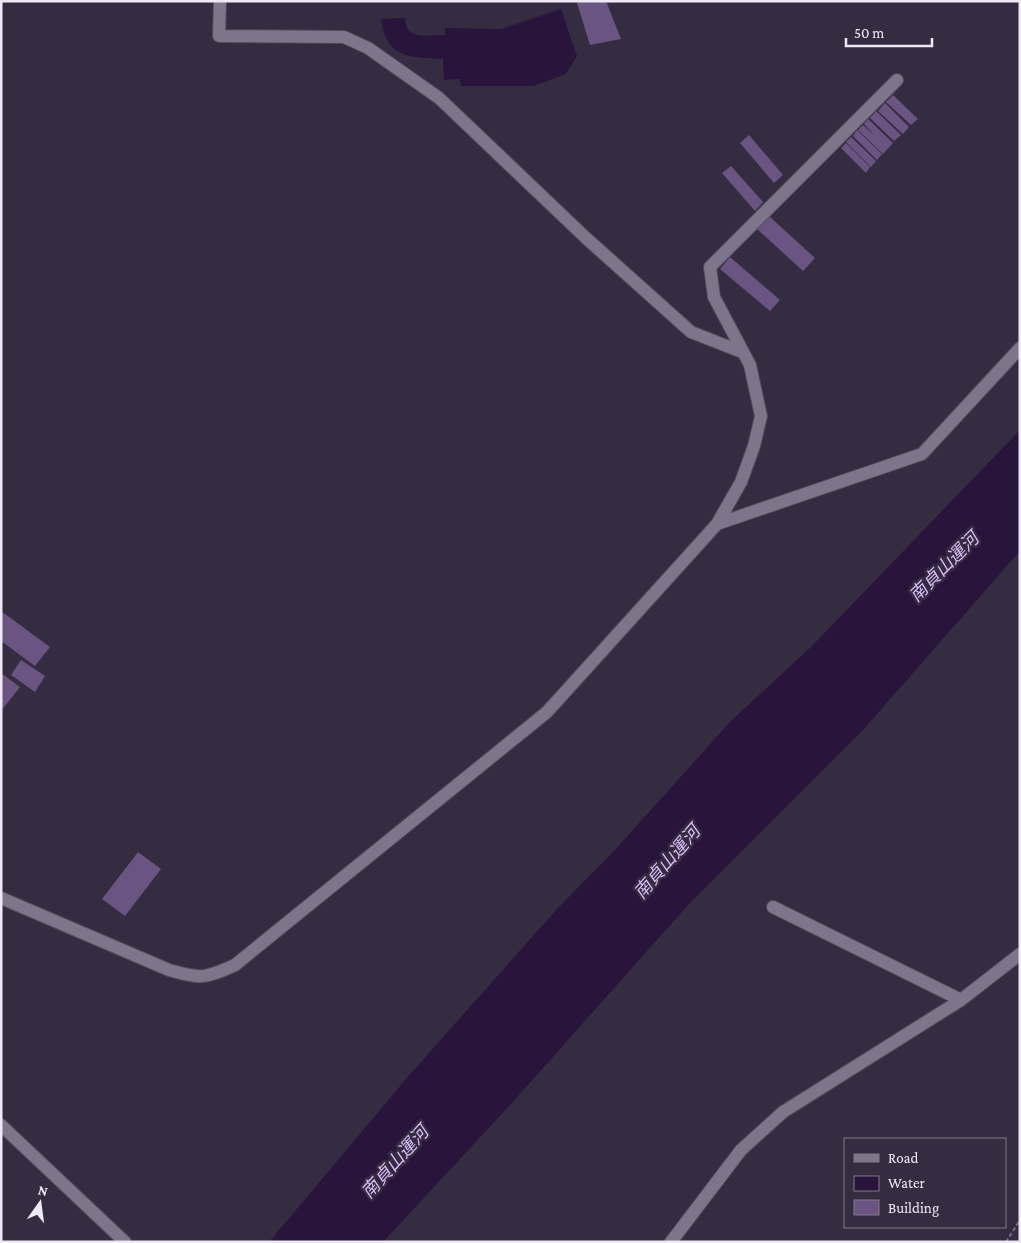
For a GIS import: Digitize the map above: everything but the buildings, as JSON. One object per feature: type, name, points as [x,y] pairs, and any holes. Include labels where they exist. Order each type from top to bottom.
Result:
[{"type":"street","points":[[220,1],[219,36],[344,37],[368,48],[439,98],[586,238],[691,332],[742,352]]},
{"type":"street","points":[[1,898],[169,970],[191,976],[209,977],[235,965],[547,712],[717,524],[741,482],[754,446],[761,416],[750,364],[714,297],[710,267],[897,80]]},
{"type":"street","points":[[717,524],[922,454],[1020,348]]},
{"type":"street","points":[[773,907],[961,1000]]},
{"type":"street","points":[[671,1242],[740,1150],[783,1112],[961,1000],[1020,954]]},
{"type":"street","points":[[1,1125],[125,1242]]},
{"type":"path","points":[[1006,1242],[1020,1220]]},
{"type":"water","points":[[561,9],[577,56],[566,74],[533,86],[461,86],[460,79],[444,80],[443,59],[410,56],[394,49],[388,42],[381,19],[405,18],[406,25],[413,33],[425,36],[445,35],[445,28],[501,29]]},
{"type":"water","name":"南貞山運河","points":[[1020,430],[1020,551],[863,730],[688,905],[511,1104],[383,1242],[269,1242],[412,1072],[557,909],[614,851],[730,722],[812,646]]}]
